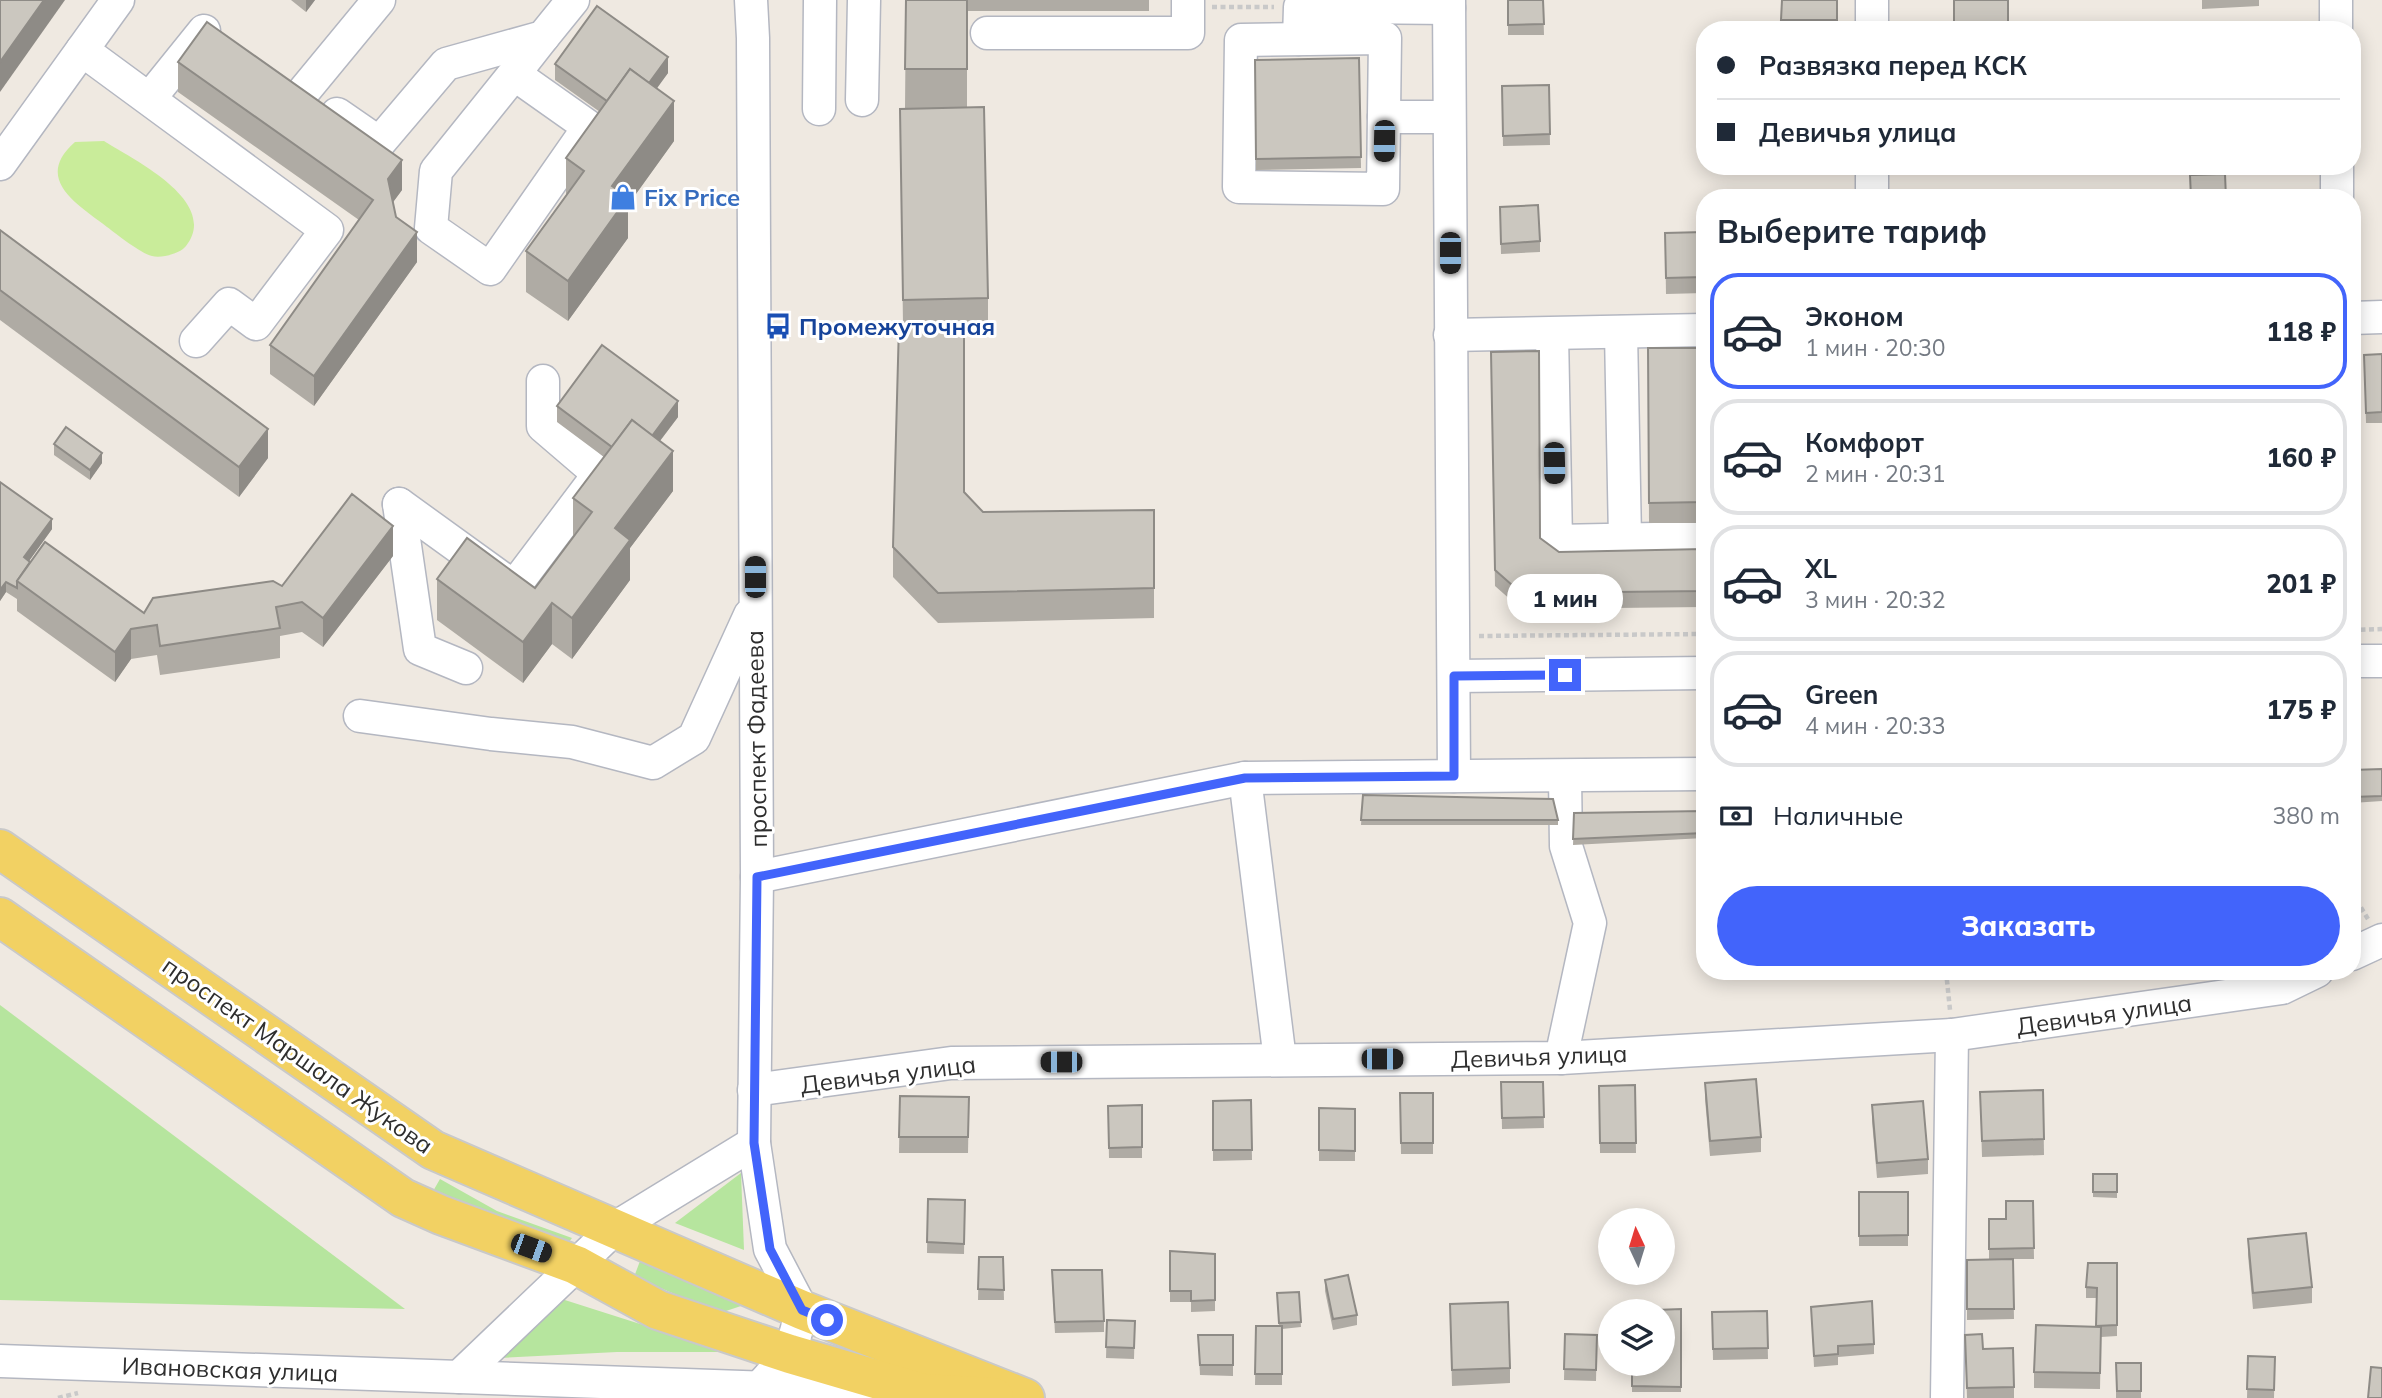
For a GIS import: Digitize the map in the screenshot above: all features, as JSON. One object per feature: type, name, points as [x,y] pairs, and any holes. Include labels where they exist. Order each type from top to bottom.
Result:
[{"type":"main road","name":"проспект Маршала Жукова","points":[[0,849],[433,1150],[802,1310],[1025,1398]]},
{"type":"main road","points":[[0,917],[403,1198],[441,1215],[576,1265],[659,1310],[790,1353],[923,1393],[1014,1398]]},
{"type":"street","points":[[0,164],[118,0]]},
{"type":"street","points":[[379,0],[293,83],[379,144],[446,64],[543,37]]},
{"type":"street","name":"проспект Фадеева","points":[[751,0],[757,877],[754,1143],[770,1249],[802,1310]]},
{"type":"street","points":[[819,108],[820,0]]},
{"type":"street","points":[[862,100],[864,0]]},
{"type":"street","points":[[1872,0],[1872,21]]},
{"type":"street","points":[[2336,0],[2336,21]]},
{"type":"street","points":[[514,74],[589,127],[490,269],[431,228],[436,172],[543,37],[563,3]]},
{"type":"street","points":[[987,33],[1188,33],[1200,3]]},
{"type":"street","points":[[1299,39],[1300,7],[1449,4],[1454,776]]},
{"type":"street","points":[[150,98],[209,24],[230,39]]},
{"type":"street","points":[[1385,38],[1383,189],[1238,187],[1241,40],[1299,39],[1385,38]]},
{"type":"street","points":[[82,50],[327,230],[256,324],[229,304],[196,341]]},
{"type":"street","points":[[1384,117],[1449,117]]},
{"type":"street","points":[[2361,318],[2382,317]]},
{"type":"street","points":[[1450,335],[1696,331]]},
{"type":"street","points":[[1621,332],[1625,539]]},
{"type":"street","points":[[1552,334],[1556,541],[1696,538]]},
{"type":"street","points":[[466,668],[420,649],[399,504],[514,587],[599,474],[543,426],[543,381]]},
{"type":"street","points":[[360,716],[491,734],[572,741],[653,763],[694,737],[755,605]]},
{"type":"street","points":[[2361,661],[2382,661]]},
{"type":"street","points":[[1454,676],[1696,673]]},
{"type":"street","points":[[757,877],[1245,778],[1696,775]]},
{"type":"street","points":[[1561,1058],[1590,923],[1566,846],[1564,777]]},
{"type":"street","points":[[1245,778],[1280,1060]]},
{"type":"street","points":[[2361,950],[2382,940]]},
{"type":"street","name":"Девичья улица","points":[[754,1090],[951,1063],[1561,1058],[1952,1035],[2282,988],[2298,980]]},
{"type":"street","points":[[1947,1398],[1952,1035]]},
{"type":"street","points":[[459,1377],[615,1228],[754,1143]]},
{"type":"street","points":[[760,1387],[790,1353],[802,1310]]},
{"type":"street","name":"Ивановская улица","points":[[0,1361],[923,1393]]},
{"type":"path","points":[[1200,3],[1300,7]]},
{"type":"path","points":[[2361,630],[2382,629]]},
{"type":"path","points":[[1454,636],[1696,634]]},
{"type":"path","points":[[1947,980],[1952,1035]]},
{"type":"green space","points":[[104,141],[151,170],[183,198],[192,213],[194,229],[183,249],[165,256],[147,254],[83,209],[64,190],[58,168],[63,155],[75,142]]},
{"type":"green space","points":[[0,1005],[405,1309],[0,1300]]},
{"type":"green space","points":[[741,1173],[744,1250],[675,1223]]},
{"type":"green space","points":[[440,1179],[497,1211],[572,1238],[562,1251],[432,1193]]},
{"type":"green space","points":[[640,1261],[732,1295],[741,1306],[720,1313],[634,1277]]},
{"type":"green space","points":[[546,1294],[728,1352],[617,1352],[500,1358]]},
{"type":"building","points":[[0,0],[44,0],[0,62]]},
{"type":"building","points":[[906,0],[967,0],[967,69],[905,69]]},
{"type":"building","points":[[1508,0],[1543,0],[1544,24],[1508,25]]},
{"type":"building","points":[[1782,0],[1837,0],[1837,20],[1781,20]]},
{"type":"building","points":[[1954,0],[2008,0],[2008,21],[1954,21]]},
{"type":"building","points":[[597,6],[668,57],[649,83],[630,69],[607,101],[555,64]]},
{"type":"building","points":[[207,22],[402,160],[388,179],[396,217],[417,232],[314,376],[270,345],[373,200],[178,62]]},
{"type":"building","points":[[1359,58],[1361,157],[1256,159],[1255,60]]},
{"type":"building","points":[[630,69],[674,101],[612,186],[628,197],[568,281],[526,251],[584,171],[566,158]]},
{"type":"building","points":[[1549,85],[1550,134],[1503,136],[1502,86]]},
{"type":"building","points":[[984,107],[988,298],[903,300],[900,109]]},
{"type":"building","points":[[2190,175],[2225,175],[2226,189],[2191,189]]},
{"type":"building","points":[[1538,205],[1540,241],[1501,244],[1500,207]]},
{"type":"building","points":[[0,230],[268,429],[239,467],[0,290]]},
{"type":"building","points":[[1696,232],[1696,277],[1666,278],[1665,233]]},
{"type":"building","points":[[899,324],[964,326],[964,492],[983,512],[1154,510],[1154,588],[938,593],[893,547]]},
{"type":"building","points":[[602,345],[678,401],[652,436],[632,420],[612,447],[557,406]]},
{"type":"building","points":[[1648,348],[1696,348],[1696,502],[1649,503]]},
{"type":"building","points":[[1539,351],[1540,538],[1559,552],[1696,549],[1696,591],[1521,593],[1495,570],[1491,352]]},
{"type":"building","points":[[2382,354],[2382,412],[2366,413],[2364,355]]},
{"type":"building","points":[[632,420],[673,451],[615,528],[630,540],[572,618],[552,603],[523,642],[437,579],[467,538],[535,588],[592,512],[573,498]]},
{"type":"building","points":[[66,427],[102,453],[90,470],[54,444]]},
{"type":"building","points":[[0,482],[52,519],[24,557],[30,562],[17,581],[17,588],[6,582],[0,590]]},
{"type":"building","points":[[352,494],[393,526],[323,618],[302,602],[276,607],[280,628],[160,646],[157,625],[131,629],[115,652],[17,581],[45,542],[144,613],[153,598],[273,581],[282,586]]},
{"type":"building","points":[[2382,769],[2382,796],[2361,797],[2361,770]]},
{"type":"building","points":[[1363,795],[1553,799],[1558,820],[1361,820]]},
{"type":"building","points":[[1696,811],[1696,833],[1573,839],[1574,813]]},
{"type":"building","points":[[1756,1079],[1761,1137],[1710,1141],[1705,1083]]},
{"type":"building","points":[[1501,1082],[1543,1082],[1544,1117],[1502,1118]]},
{"type":"building","points":[[1635,1085],[1636,1143],[1600,1143],[1599,1086]]},
{"type":"building","points":[[2043,1090],[2044,1139],[1982,1141],[1980,1092]]},
{"type":"building","points":[[1400,1093],[1433,1093],[1433,1143],[1401,1143]]},
{"type":"building","points":[[900,1096],[969,1097],[968,1137],[899,1137]]},
{"type":"building","points":[[1251,1100],[1252,1150],[1213,1150],[1213,1101]]},
{"type":"building","points":[[1923,1101],[1928,1159],[1877,1163],[1872,1105]]},
{"type":"building","points":[[1142,1105],[1142,1147],[1109,1148],[1108,1106]]},
{"type":"building","points":[[1319,1108],[1355,1109],[1355,1151],[1319,1150]]},
{"type":"building","points":[[2093,1174],[2117,1174],[2117,1192],[2093,1192]]},
{"type":"building","points":[[1859,1192],[1908,1192],[1908,1235],[1859,1236]]},
{"type":"building","points":[[928,1199],[965,1200],[964,1244],[927,1242]]},
{"type":"building","points":[[2006,1201],[2033,1201],[2034,1248],[1989,1249],[1989,1219],[2006,1219]]},
{"type":"building","points":[[2306,1233],[2312,1287],[2253,1293],[2248,1239]]},
{"type":"building","points":[[1170,1251],[1215,1254],[1215,1300],[1191,1301],[1191,1291],[1170,1291]]},
{"type":"building","points":[[979,1257],[1003,1257],[1004,1290],[978,1289]]},
{"type":"building","points":[[2013,1259],[2014,1309],[1967,1309],[1967,1260]]},
{"type":"building","points":[[2088,1263],[2117,1263],[2117,1325],[2096,1326],[2097,1288],[2086,1287]]},
{"type":"building","points":[[1052,1270],[1102,1270],[1104,1321],[1055,1322]]},
{"type":"building","points":[[1348,1275],[1357,1315],[1333,1319],[1325,1280]]},
{"type":"building","points":[[1299,1292],[1301,1322],[1279,1323],[1277,1293]]},
{"type":"building","points":[[1872,1301],[1874,1344],[1838,1346],[1838,1354],[1814,1356],[1811,1307]]},
{"type":"building","points":[[1508,1302],[1510,1368],[1452,1370],[1450,1304]]},
{"type":"building","points":[[1675,1309],[1681,1309],[1681,1387],[1632,1386],[1632,1376],[1675,1376]]},
{"type":"building","points":[[1767,1311],[1768,1348],[1713,1349],[1712,1312]]},
{"type":"building","points":[[1107,1320],[1135,1321],[1134,1348],[1106,1347]]},
{"type":"building","points":[[2036,1325],[2101,1327],[2100,1373],[2034,1372]]},
{"type":"building","points":[[1256,1326],[1282,1326],[1282,1374],[1255,1374]]},
{"type":"building","points":[[1565,1334],[1597,1335],[1596,1370],[1564,1369]]},
{"type":"building","points":[[1982,1334],[1983,1349],[2013,1348],[2014,1387],[1967,1388],[1965,1335]]},
{"type":"building","points":[[1198,1335],[1233,1335],[1233,1365],[1200,1365]]},
{"type":"building","points":[[2248,1356],[2275,1357],[2274,1390],[2247,1389]]},
{"type":"building","points":[[2116,1363],[2141,1363],[2141,1391],[2117,1391]]},
{"type":"building","points":[[2371,1367],[2382,1368],[2382,1398],[2368,1398]]},
{"type":"place","name":"Fix Price","points":[[623,197]]},
{"type":"place","name":"Промежуточная","points":[[778,326]]},
{"type":"route","points":[[827,1320],[802,1310],[770,1249],[754,1143],[757,877],[1245,778],[1454,776],[1454,676],[1565,675]]}]
